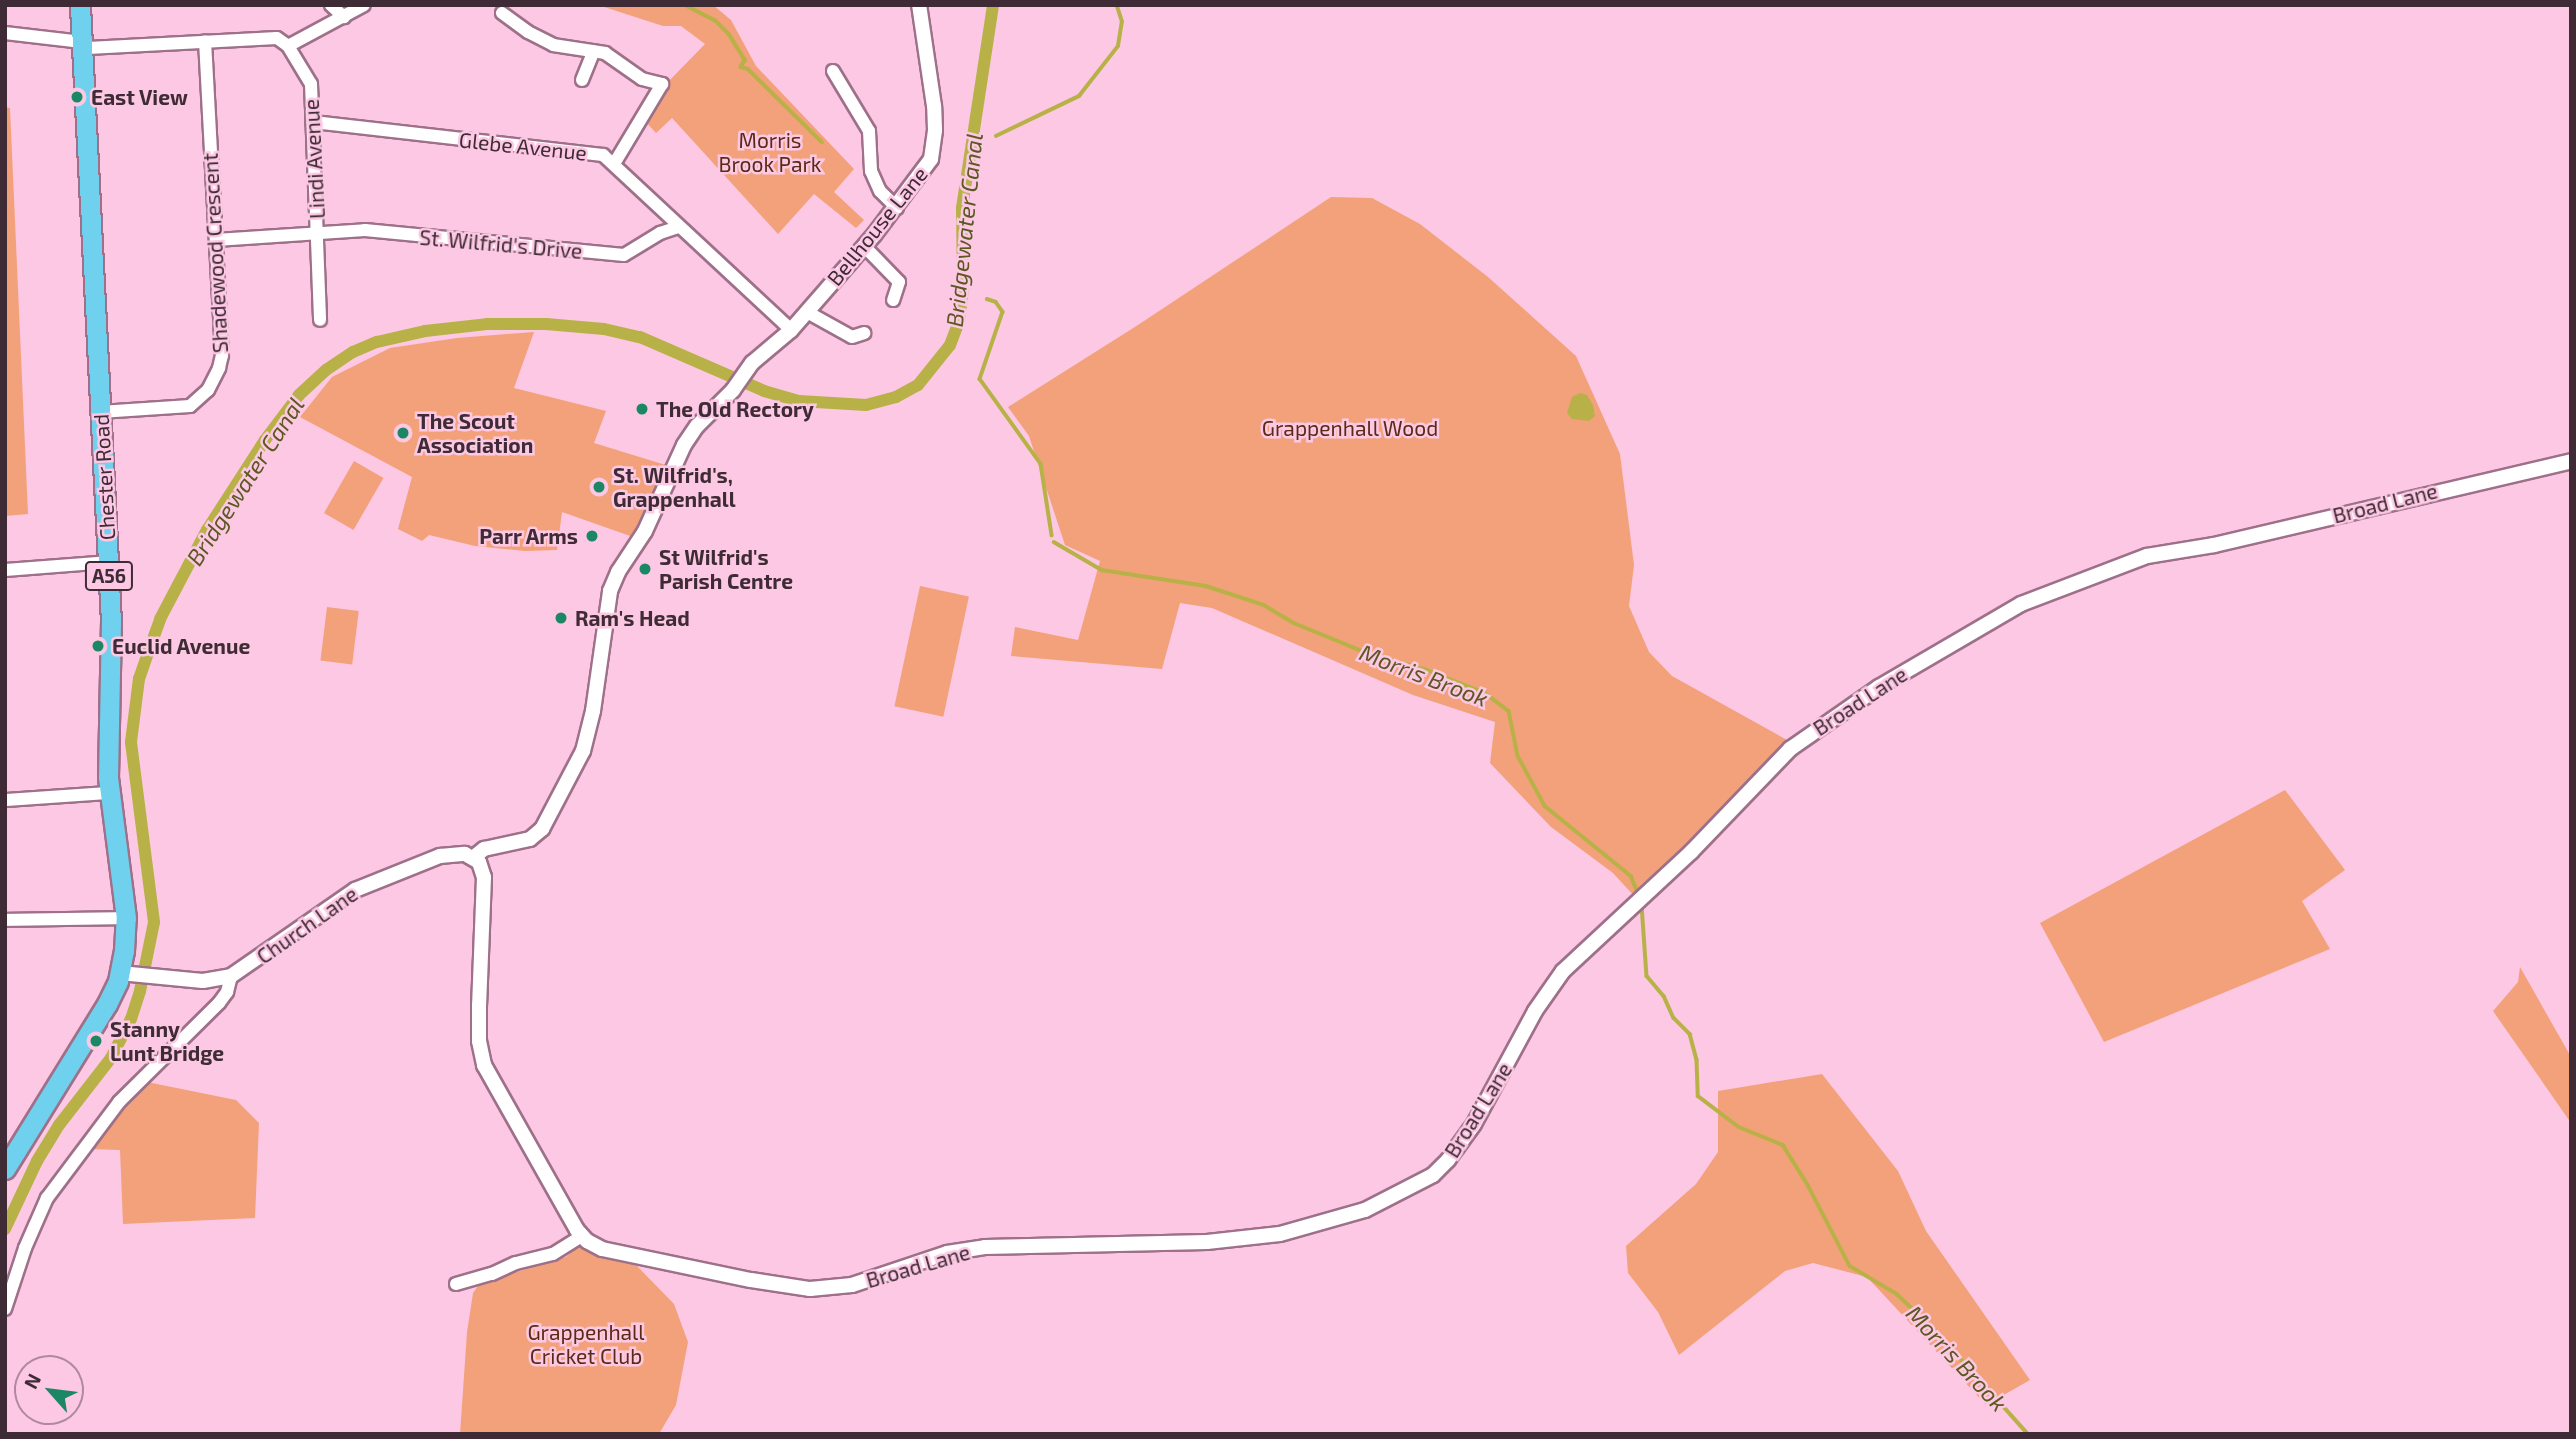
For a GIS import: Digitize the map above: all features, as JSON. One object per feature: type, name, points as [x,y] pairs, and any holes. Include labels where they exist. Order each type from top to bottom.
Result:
[{"type":"main road","name":"Chester Road","points":[[5,1169],[128,974],[126,918],[108,793],[111,667],[108,562],[80,5]]},
{"type":"street","points":[[331,5],[344,17]]},
{"type":"street","points":[[5,33],[74,41],[89,48],[277,38],[288,46],[364,5]]},
{"type":"street","name":"Bellhouse Lane","points":[[733,390],[744,373],[791,330],[897,208],[930,159],[935,131],[919,5]]},
{"type":"street","points":[[502,13],[528,32],[553,44],[605,53],[642,79],[663,84],[614,164]]},
{"type":"street","name":"Shadewood Crescent","points":[[100,412],[181,408],[198,400],[208,390],[215,379],[222,355],[205,41]]},
{"type":"street","name":"Lindi Avenue","points":[[288,46],[311,84],[320,320]]},
{"type":"street","points":[[582,80],[594,51]]},
{"type":"street","points":[[833,71],[869,131],[871,171],[880,191],[897,208]]},
{"type":"street","name":"Glebe Avenue","points":[[313,122],[603,155],[791,330]]},
{"type":"street","name":"St. Wilfrid's Drive","points":[[216,240],[365,230],[624,255],[660,233],[678,227]]},
{"type":"street","points":[[864,246],[899,282],[893,300]]},
{"type":"street","points":[[807,312],[852,337],[864,333]]},
{"type":"street","name":"Church Lane","points":[[128,974],[203,981],[231,976],[355,890],[440,856],[459,853],[474,857],[484,849],[530,839],[542,829],[583,751],[593,711],[610,591],[618,572],[645,531],[684,445],[697,426],[733,390]]},
{"type":"street","name":"Broad Lane","points":[[582,1236],[612,1252],[662,1259],[777,1285],[810,1289],[852,1285],[947,1253],[985,1247],[1207,1241],[1280,1234],[1334,1220],[1397,1196],[1433,1175],[1448,1160],[1485,1105],[1552,984],[1580,953],[1652,889],[1780,759],[1815,729],[1869,692],[2021,604],[2147,556],[2214,545],[2571,461]]},
{"type":"street","points":[[5,569],[108,562]]},
{"type":"street","points":[[5,800],[108,793]]},
{"type":"street","points":[[456,1284],[492,1274],[516,1263],[553,1254],[582,1236],[492,1083],[481,1055],[479,1005],[484,877],[481,866],[474,857]]},
{"type":"street","points":[[5,920],[126,918]]},
{"type":"street","points":[[5,1309],[25,1248],[47,1198],[119,1102],[219,1003],[227,992],[231,976]]},
{"type":"green space","name":"Morris Brook Park","points":[[598,5],[713,5],[731,20],[756,66],[854,169],[834,192],[864,220],[856,228],[814,194],[778,234],[672,118],[656,133],[645,121],[666,84],[705,44],[681,26],[663,26]]},
{"type":"green space","points":[[5,107],[10,108],[28,514],[5,516]]},
{"type":"green space","name":"Grappenhall Wood","points":[[1331,197],[1372,198],[1420,224],[1488,277],[1576,356],[1620,454],[1634,565],[1629,606],[1649,652],[1672,676],[1789,741],[1635,897],[1613,873],[1551,827],[1490,763],[1495,722],[1413,695],[1212,608],[1180,603],[1162,669],[1011,656],[1015,627],[1078,640],[1100,561],[1065,545],[1029,436],[1008,407],[1138,325]]},
{"type":"green space","points":[[534,332],[514,388],[606,411],[594,443],[669,466],[633,537],[562,512],[557,550],[525,551],[475,546],[429,535],[422,541],[398,529],[412,477],[300,417],[332,377],[390,348],[457,338]]},
{"type":"green space","points":[[354,461],[383,478],[353,530],[324,513]]},
{"type":"green space","points":[[920,586],[969,596],[943,717],[894,706]]},
{"type":"green space","points":[[327,607],[359,611],[352,664],[320,661]]},
{"type":"green space","points":[[2285,790],[2345,870],[2302,901],[2330,949],[2104,1042],[2040,923]]},
{"type":"green space","points":[[2520,967],[2571,1057],[2571,1123],[2493,1011],[2518,982]]},
{"type":"green space","points":[[1822,1074],[1898,1171],[1926,1231],[2030,1380],[1986,1405],[1867,1277],[1813,1263],[1785,1271],[1679,1355],[1658,1312],[1628,1273],[1626,1246],[1696,1184],[1718,1152],[1718,1091]]},
{"type":"green space","points":[[147,1082],[236,1100],[259,1123],[255,1218],[123,1224],[120,1150],[89,1149],[86,1146]]},
{"type":"green space","name":"Grappenhall Cricket Club","points":[[579,1246],[601,1256],[637,1266],[674,1304],[688,1342],[676,1405],[659,1434],[460,1434],[467,1332],[473,1293],[480,1283],[566,1257]]},
{"type":"shaded area","points":[[1580,393],[1587,395],[1593,405],[1595,416],[1589,421],[1572,419],[1567,413],[1572,397]]},
{"type":"waterway","points":[[685,5],[715,20],[729,34],[745,60],[741,67],[748,69],[822,142]]},
{"type":"waterway","name":"Bridgewater Canal","points":[[5,1229],[37,1161],[59,1125],[111,1058],[131,1019],[140,991],[154,922],[131,742],[139,679],[149,650],[160,619],[207,530],[265,440],[299,395],[326,370],[353,352],[377,342],[425,331],[487,324],[546,324],[604,329],[640,337],[764,391],[799,401],[866,405],[896,397],[918,385],[950,345],[959,322],[963,288],[962,208],[993,5]]},
{"type":"waterway","points":[[996,136],[1079,96],[1118,46],[1122,22],[1117,7]]},
{"type":"waterway","name":"Morris Brook","points":[[987,299],[996,302],[1003,312],[980,379],[1041,464],[1052,535]]},
{"type":"waterway","name":"Morris Brook","points":[[1054,542],[1102,570],[1206,586],[1264,605],[1294,623],[1372,655],[1424,669],[1485,693],[1509,711],[1518,756],[1545,806],[1631,876],[1639,895]]},
{"type":"waterway","name":"Morris Brook","points":[[1642,905],[1647,976],[1664,996],[1674,1018],[1690,1034],[1697,1060],[1698,1096],[1739,1127],[1783,1145],[1808,1185],[1850,1266],[1897,1294],[1936,1331],[2028,1434]]},
{"type":"place","name":"East View","points":[[77,97]]},
{"type":"place","name":"The Old Rectory","points":[[642,409]]},
{"type":"place","name":"The Scout Association","points":[[403,433]]},
{"type":"place","name":"St. Wilfrid's, Grappenhall","points":[[599,487]]},
{"type":"place","name":"Parr Arms","points":[[592,536]]},
{"type":"place","name":"St Wilfrid's Parish Centre","points":[[645,569]]},
{"type":"place","name":"Ram's Head","points":[[561,618]]},
{"type":"place","name":"Euclid Avenue","points":[[98,646]]},
{"type":"place","name":"Stanny Lunt Bridge","points":[[96,1041]]}]
